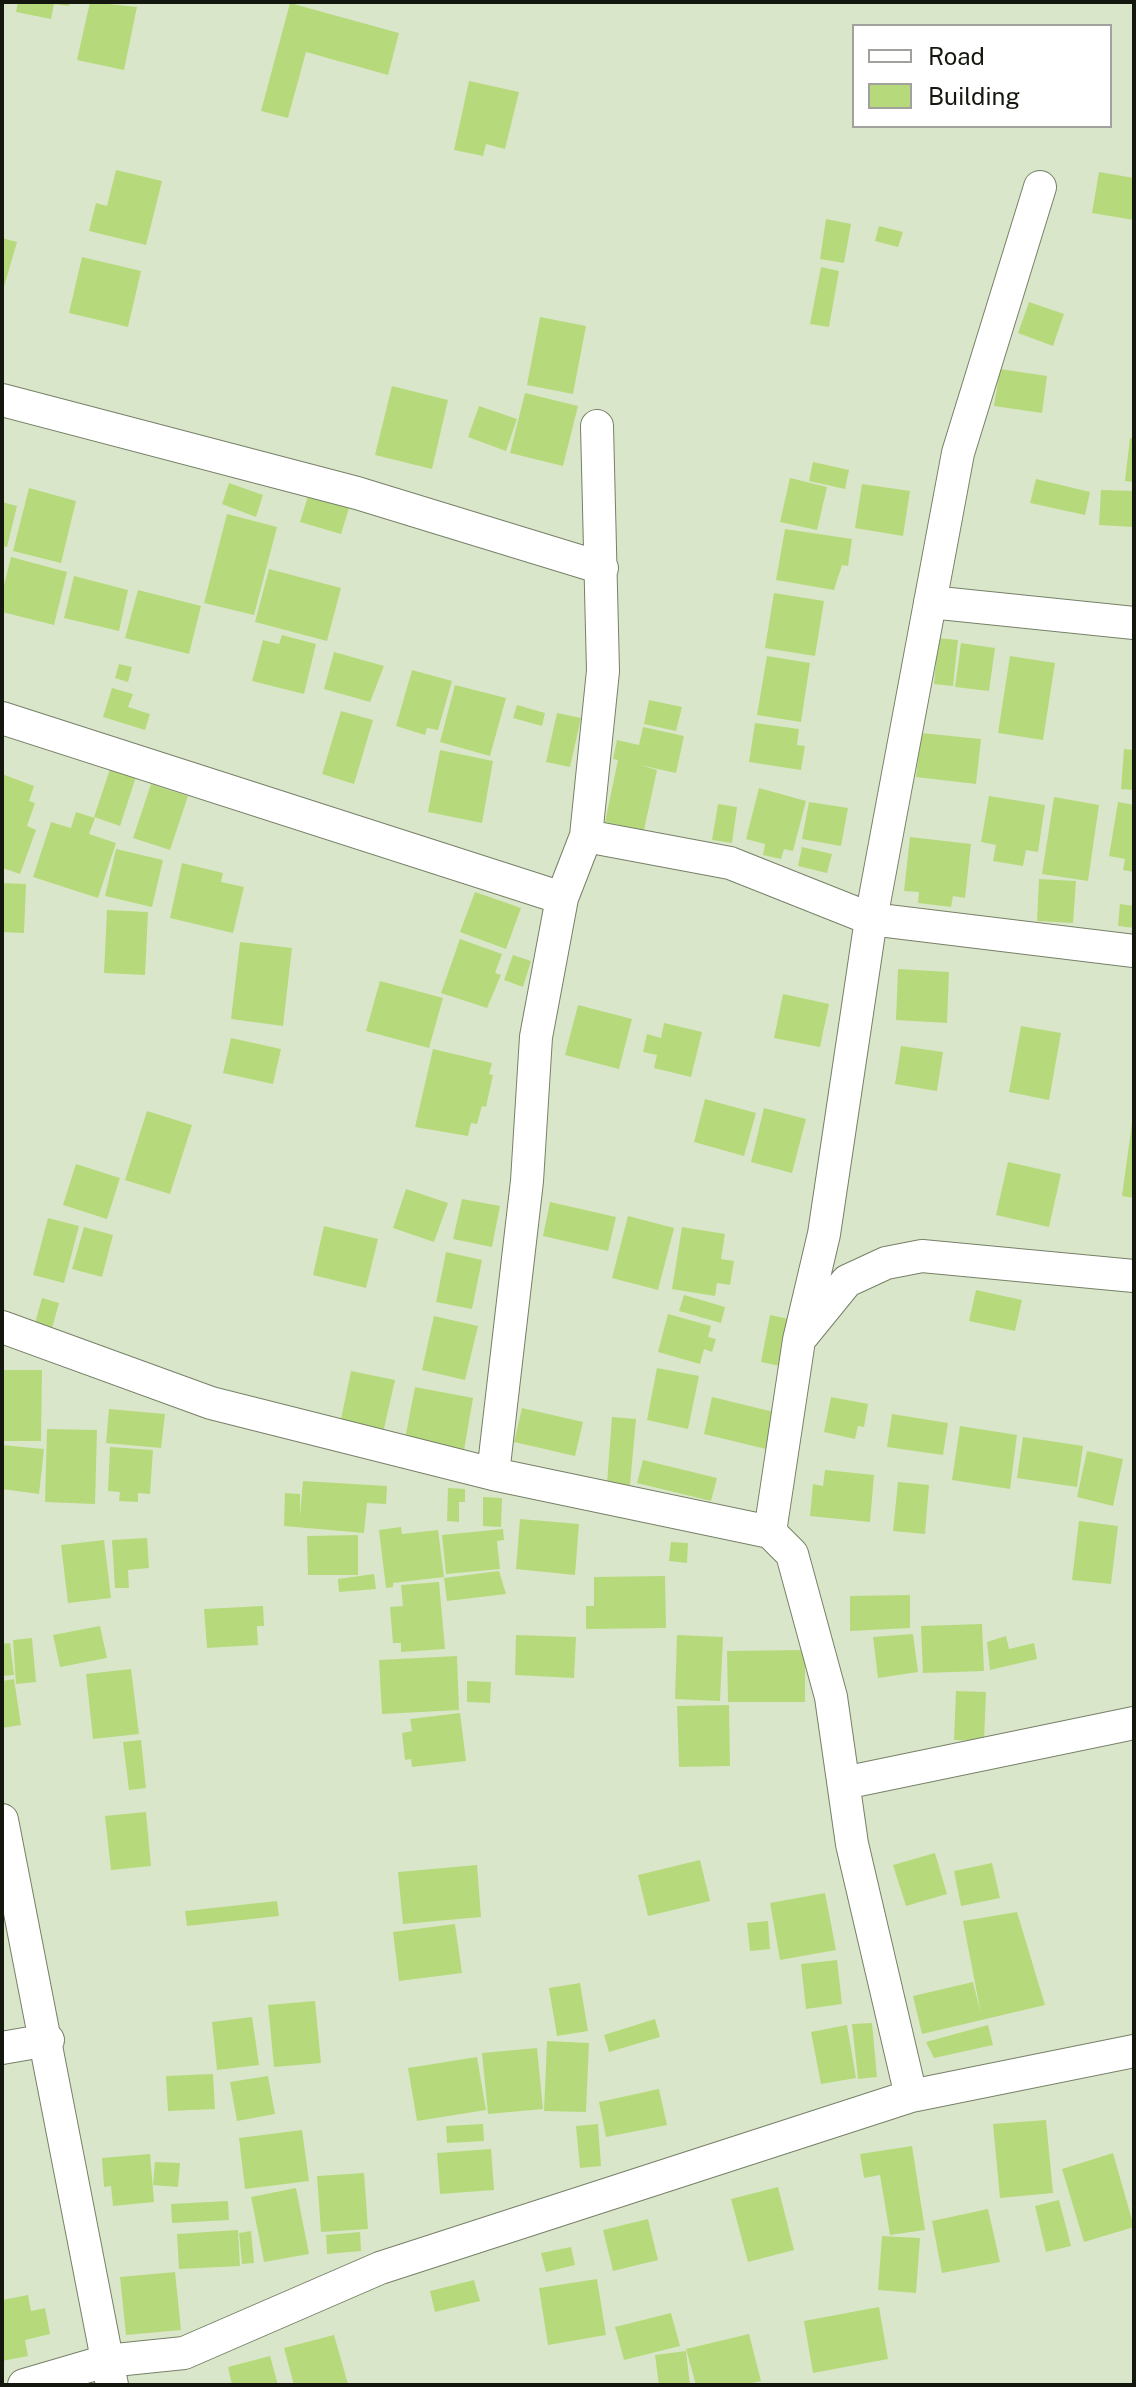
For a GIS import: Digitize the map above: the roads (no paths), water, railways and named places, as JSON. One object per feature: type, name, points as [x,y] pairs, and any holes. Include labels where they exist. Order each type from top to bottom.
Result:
[{"type":"street","points":[[770,1532],[799,1340],[824,1234],[871,919],[958,453],[1040,187]]},
{"type":"street","points":[[2,400],[357,493],[602,568]]},
{"type":"street","points":[[493,1474],[527,1181],[536,1037],[562,898],[586,836],[603,671],[597,426]]},
{"type":"street","points":[[930,602],[1134,623]]},
{"type":"street","points":[[2,718],[562,898]]},
{"type":"street","points":[[586,836],[730,863],[871,919],[1134,951]]},
{"type":"street","points":[[799,1340],[847,1281],[898,1260],[922,1256],[1134,1276]]},
{"type":"street","points":[[2,1327],[211,1403],[493,1474],[770,1532],[792,1554],[831,1697],[852,1844],[911,2096]]},
{"type":"street","points":[[844,1783],[1134,1723]]},
{"type":"street","points":[[2,1820],[48,2040],[109,2373]]},
{"type":"street","points":[[2,2048],[48,2040]]},
{"type":"street","points":[[24,2385],[109,2373],[184,2353],[380,2268],[911,2096],[1134,2051]]}]
